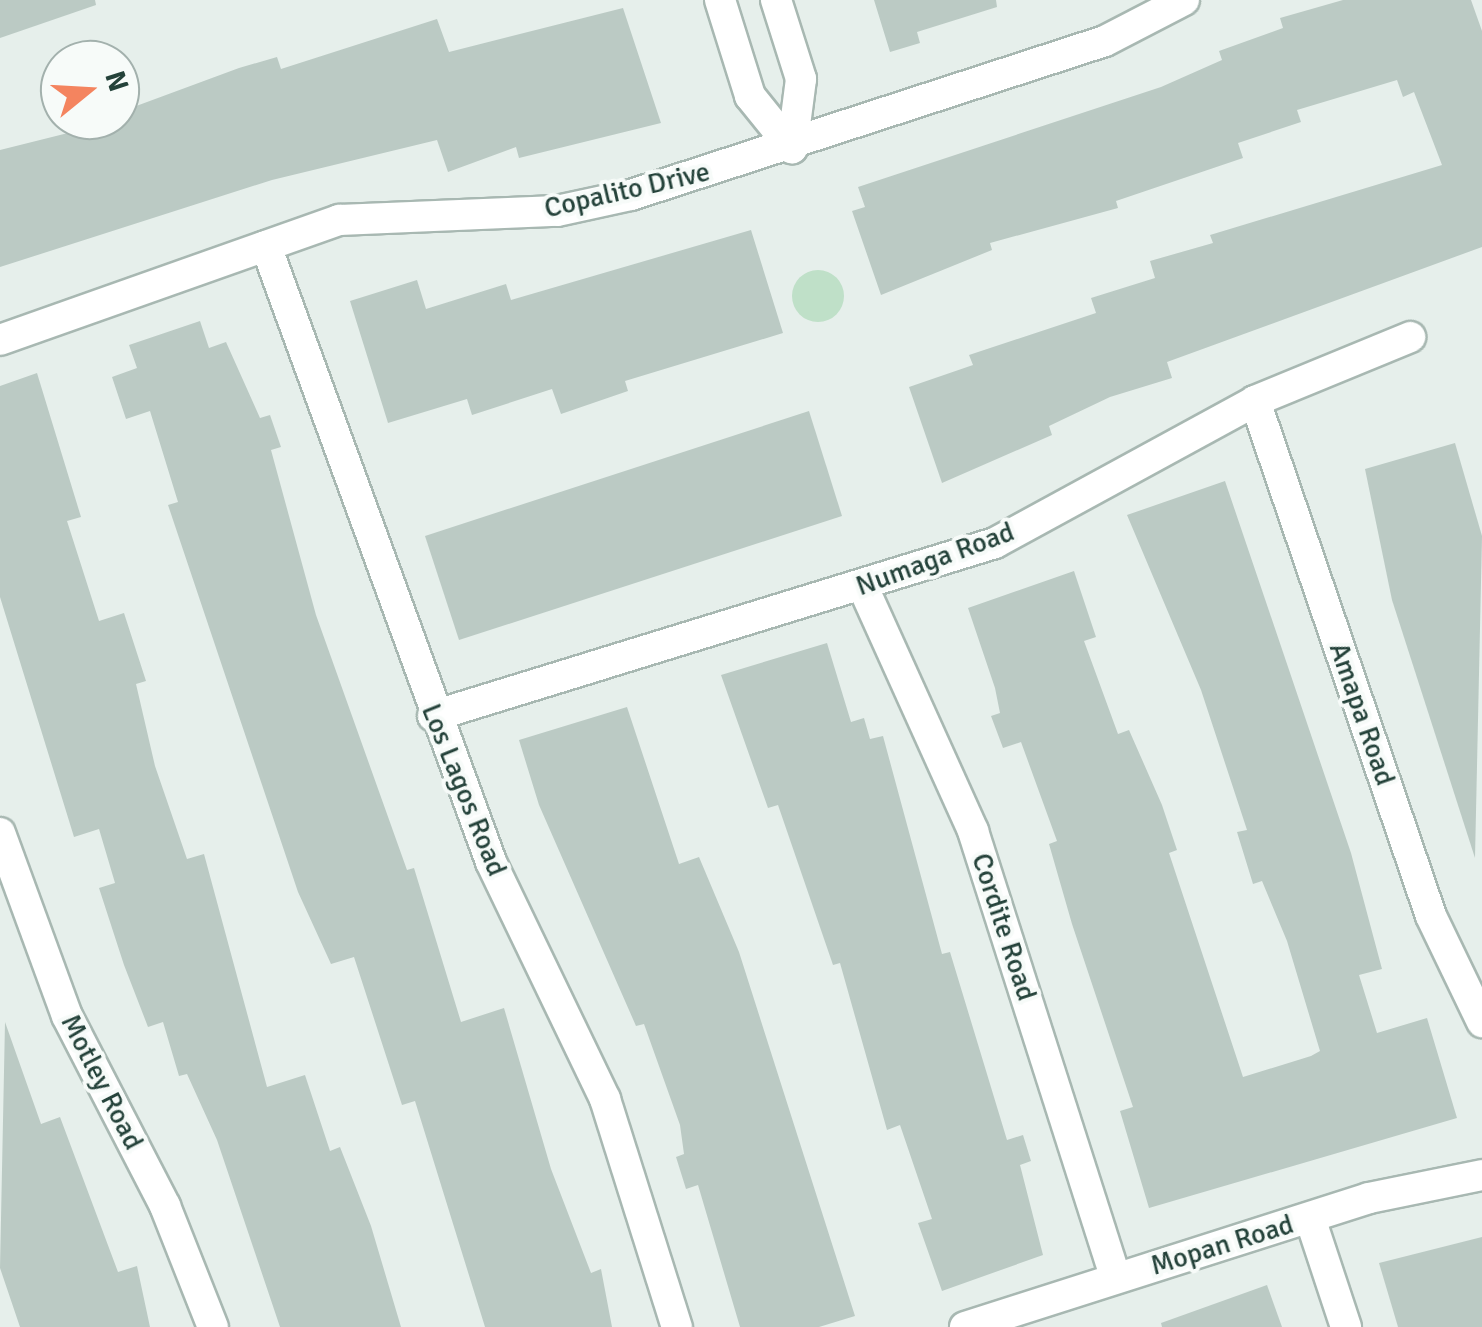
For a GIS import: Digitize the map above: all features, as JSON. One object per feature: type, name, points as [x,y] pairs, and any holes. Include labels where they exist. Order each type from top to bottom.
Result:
[{"type":"street","points":[[720,0],[750,96],[792,148]]},
{"type":"street","points":[[776,0],[801,79],[792,148]]},
{"type":"street","name":"Copalito Drive","points":[[0,340],[339,220],[557,211],[792,148],[1105,41],[1184,0]]},
{"type":"street","name":"Los Lagos Road","points":[[266,246],[433,716],[490,862],[598,1083],[677,1327]]},
{"type":"street","name":"Numaga Road","points":[[433,716],[863,587],[996,542],[1255,401],[1410,337]]},
{"type":"street","name":"Amapa Road","points":[[1255,401],[1431,916],[1482,1022]]},
{"type":"street","name":"Cordite Road","points":[[863,587],[973,830],[1116,1278]]},
{"type":"street","name":"Motley Road","points":[[0,833],[67,1016],[166,1206],[213,1327]]},
{"type":"street","name":"Mopan Road","points":[[964,1327],[1310,1218],[1482,1175]]},
{"type":"street","points":[[1310,1218],[1346,1327]]},
{"type":"green space","points":[[818,270],[837,277],[844,296],[837,315],[818,322],[799,315],[792,296],[799,277]]},
{"type":"building","points":[[0,0],[95,0],[96,5],[0,38]]},
{"type":"building","points":[[874,0],[996,0],[997,7],[917,32],[920,43],[890,52]]},
{"type":"building","points":[[1343,0],[1471,0],[1482,31],[1482,247],[1167,362],[1172,378],[1110,397],[1049,426],[1052,435],[942,483],[909,387],[973,365],[969,355],[1096,313],[1091,298],[1155,278],[1150,261],[1213,243],[1210,235],[1442,165],[1414,92],[1403,97],[1397,80],[1297,110],[1301,122],[1238,143],[1243,158],[1116,201],[1118,208],[990,243],[992,250],[881,295],[852,211],[865,207],[858,187],[1161,87],[1222,60],[1219,51],[1283,28],[1280,18]]},
{"type":"building","points":[[623,8],[661,123],[519,158],[516,147],[448,172],[437,140],[272,180],[0,267],[0,150],[40,140],[140,140],[140,105],[277,57],[281,69],[437,19],[449,52]]},
{"type":"building","points":[[751,230],[783,333],[625,381],[628,391],[561,414],[552,389],[472,415],[467,399],[388,423],[350,301],[417,280],[426,309],[506,284],[511,300]]},
{"type":"building","points":[[200,321],[209,348],[226,342],[260,418],[270,415],[281,447],[271,450],[316,615],[407,870],[414,868],[461,1022],[504,1008],[551,1169],[591,1273],[601,1269],[612,1327],[485,1327],[415,1101],[402,1105],[354,957],[331,964],[298,892],[168,505],[178,502],[150,411],[126,419],[112,377],[137,368],[129,345]]},
{"type":"building","points":[[37,373],[81,517],[67,521],[99,621],[124,613],[146,681],[136,684],[155,766],[187,859],[204,854],[267,1087],[305,1075],[330,1151],[340,1147],[371,1226],[401,1327],[280,1327],[217,1140],[187,1074],[179,1076],[163,1022],[148,1027],[124,965],[99,888],[115,883],[99,829],[74,837],[0,597],[0,386]]},
{"type":"building","points":[[809,411],[842,516],[459,640],[425,536]]},
{"type":"building","points":[[1455,443],[1482,536],[1475,858],[1392,600],[1365,469]]},
{"type":"building","points":[[1225,481],[1351,853],[1382,969],[1359,975],[1377,1033],[1427,1018],[1457,1118],[1149,1208],[1120,1111],[1133,1107],[1049,844],[1057,841],[1021,742],[1003,748],[991,716],[1000,713],[995,688],[968,608],[1074,571],[1096,637],[1084,641],[1118,734],[1129,730],[1162,805],[1177,850],[1169,853],[1243,1077],[1311,1056],[1320,1051],[1287,941],[1262,881],[1253,884],[1237,832],[1247,830],[1201,690],[1127,515]]},
{"type":"building","points":[[827,643],[851,722],[864,718],[870,739],[883,736],[942,954],[950,952],[1007,1140],[1023,1135],[1031,1161],[1020,1165],[1043,1255],[942,1291],[918,1223],[932,1219],[900,1125],[887,1130],[840,963],[833,965],[778,805],[768,808],[721,675]]},
{"type":"building","points":[[627,707],[679,864],[699,857],[739,952],[855,1316],[819,1327],[740,1327],[698,1185],[686,1189],[676,1157],[684,1154],[680,1125],[644,1024],[636,1026],[539,805],[519,740]]},
{"type":"building","points":[[5,1022],[41,1124],[60,1117],[118,1272],[137,1266],[150,1327],[20,1327],[0,1268]]},
{"type":"building","points":[[1482,1237],[1482,1327],[1398,1327],[1379,1263]]},
{"type":"building","points":[[1267,1285],[1282,1327],[1162,1327],[1161,1323]]}]
